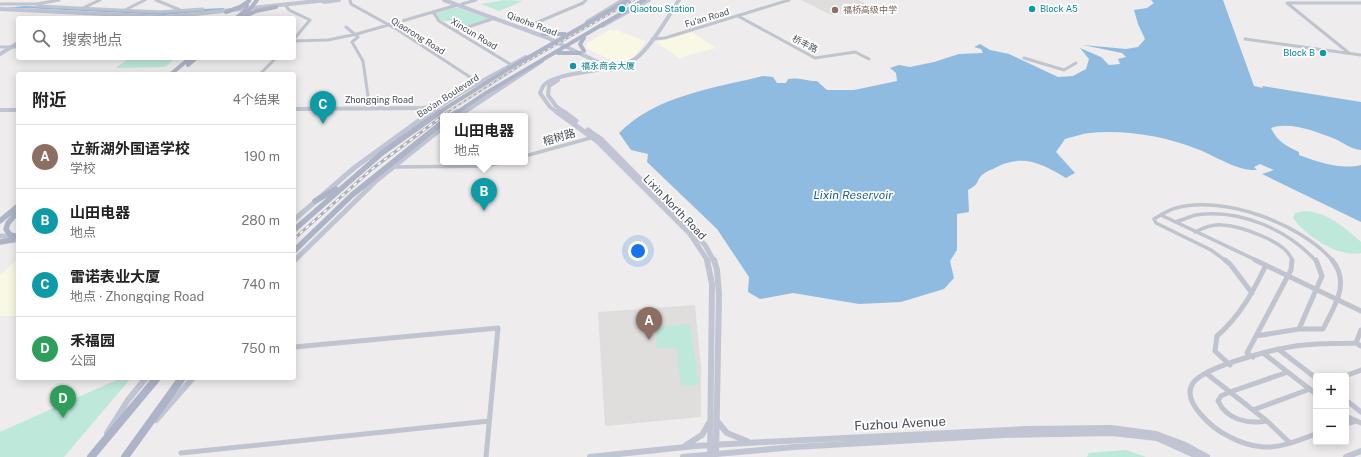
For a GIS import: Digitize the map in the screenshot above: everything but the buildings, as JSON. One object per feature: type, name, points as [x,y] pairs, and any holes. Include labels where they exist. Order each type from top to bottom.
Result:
[{"type":"main road","points":[[188,16],[327,0]]},
{"type":"main road","points":[[245,16],[257,1],[262,5],[286,6],[338,0]]},
{"type":"main road","name":"Qiaohe Road","points":[[444,0],[557,40],[612,67]]},
{"type":"main road","name":"Qiaohe Road","points":[[454,0],[526,27],[542,35]]},
{"type":"main road","points":[[586,23],[623,0]]},
{"type":"main road","name":"Bao'an Boulevard","points":[[296,228],[348,182],[396,143],[439,113],[572,31],[628,0]]},
{"type":"main road","name":"Bao'an Boulevard","points":[[456,113],[644,0]]},
{"type":"main road","points":[[597,29],[649,0]]},
{"type":"main road","points":[[612,67],[640,59],[680,0]]},
{"type":"main road","points":[[238,16],[245,10],[249,1]]},
{"type":"main road","points":[[179,16],[225,12],[240,7],[249,1]]},
{"type":"main road","points":[[247,16],[256,11],[276,6]]},
{"type":"main road","points":[[1,9],[114,16]]},
{"type":"main road","points":[[1,9],[8,11],[68,13]]},
{"type":"main road","points":[[225,12],[233,16]]},
{"type":"main road","points":[[61,16],[68,13]]},
{"type":"main road","points":[[542,35],[557,35],[572,31]]},
{"type":"main road","points":[[463,113],[528,72],[548,57],[565,52],[582,52],[580,42],[589,33]]},
{"type":"main road","points":[[296,218],[365,159],[424,116],[510,64],[536,53],[546,42],[546,39],[542,35]]},
{"type":"main road","points":[[612,67],[624,64],[637,58],[654,39]]},
{"type":"main road","points":[[0,53],[16,43]]},
{"type":"main road","name":"Qiaohe Road","points":[[582,52],[600,63],[612,67]]},
{"type":"main road","points":[[173,72],[188,60]]},
{"type":"main road","points":[[180,72],[194,60]]},
{"type":"main road","points":[[598,70],[601,67],[600,63]]},
{"type":"main road","points":[[612,67],[624,64]]},
{"type":"main road","name":"Lixin North Road","points":[[595,136],[550,107],[543,99],[540,91],[544,85],[553,79],[612,67]]},
{"type":"main road","name":"Lixin North Road","points":[[612,67],[561,79],[552,84],[547,91],[549,98],[556,106],[595,136],[694,232],[713,257],[718,284],[713,455]]},
{"type":"main road","name":"Zhongqing Road","points":[[296,110],[394,109],[440,106]]},
{"type":"main road","name":"Zhongqing Road","points":[[296,110],[367,108],[394,109],[420,111],[424,112],[424,116]]},
{"type":"main road","points":[[0,112],[16,110]]},
{"type":"main road","points":[[0,112],[16,113]]},
{"type":"main road","name":"Bao'an Boulevard","points":[[296,249],[352,195],[440,124]]},
{"type":"main road","points":[[296,259],[339,215],[440,129]]},
{"type":"main road","points":[[315,201],[348,182]]},
{"type":"main road","points":[[0,221],[16,208]]},
{"type":"main road","points":[[0,228],[16,214]]},
{"type":"main road","points":[[16,214],[8,223],[6,229],[10,235],[16,238]]},
{"type":"main road","points":[[0,236],[16,238]]},
{"type":"main road","points":[[0,241],[16,238]]},
{"type":"main road","points":[[91,457],[128,400],[144,380]]},
{"type":"main road","points":[[91,457],[155,380]]},
{"type":"main road","points":[[125,457],[181,380]]},
{"type":"main road","points":[[128,457],[138,439],[190,380]]},
{"type":"main road","points":[[682,447],[702,435],[713,419],[727,433],[742,440],[757,442]]},
{"type":"main road","name":"Fuzhou Avenue","points":[[590,457],[682,447],[757,442],[1018,429],[1111,428],[1156,434],[1183,444],[1208,457]]},
{"type":"main road","name":"Fuzhou Avenue","points":[[683,457],[751,451],[1004,435],[1112,433],[1157,438],[1176,445],[1199,457]]},
{"type":"main road","points":[[737,457],[751,451]]},
{"type":"main road","points":[[1346,457],[1361,451]]},
{"type":"street","points":[[1,9],[20,0]]},
{"type":"street","points":[[0,4],[37,4],[59,0]]},
{"type":"street","points":[[68,13],[82,9],[100,0]]},
{"type":"street","points":[[114,16],[145,0]]},
{"type":"street","points":[[156,0],[182,11]]},
{"type":"street","name":"Qiaorong Road","points":[[350,0],[351,4],[388,25],[473,79],[480,81]]},
{"type":"street","points":[[462,4],[476,0]]},
{"type":"street","points":[[526,27],[583,3],[586,0]]},
{"type":"street","name":"Fu'an Road","points":[[654,39],[665,38],[790,0]]},
{"type":"street","points":[[1349,53],[1287,3],[1361,3]]},
{"type":"street","points":[[37,4],[38,6],[124,11],[203,10]]},
{"type":"street","points":[[296,40],[328,40],[357,34],[457,5]]},
{"type":"street","points":[[286,6],[289,10],[310,20],[296,38]]},
{"type":"street","name":"Xincun Road","points":[[433,12],[439,21],[510,64]]},
{"type":"street","name":"桥丰路","points":[[738,16],[815,58],[855,52],[869,59]]},
{"type":"street","points":[[456,31],[495,18]]},
{"type":"street","points":[[346,27],[357,34]]},
{"type":"street","points":[[357,34],[358,36],[352,42],[363,61],[368,96],[367,108]]},
{"type":"street","points":[[1245,38],[1361,55]]},
{"type":"street","points":[[0,47],[16,47]]},
{"type":"street","points":[[1024,58],[1064,70],[1076,63]]},
{"type":"street","points":[[262,72],[274,60]]},
{"type":"street","name":"榕树路","points":[[528,155],[595,136]]},
{"type":"street","points":[[394,167],[490,165]]},
{"type":"street","points":[[1252,293],[1230,264],[1211,250],[1156,223],[1154,219],[1170,210],[1180,207],[1202,205],[1219,206],[1250,213],[1288,228],[1311,241],[1329,256],[1339,271],[1342,283],[1337,299],[1323,329],[1299,329],[1256,336]]},
{"type":"street","points":[[1175,222],[1197,215],[1218,214],[1244,219],[1285,236],[1307,250],[1318,263],[1322,276],[1299,329]]},
{"type":"street","points":[[1161,215],[1361,311]]},
{"type":"street","points":[[1195,232],[1206,226],[1222,225],[1241,228],[1268,239],[1284,249],[1292,259],[1294,264],[1247,353],[1253,357]]},
{"type":"street","points":[[1230,365],[1215,351],[1218,336],[1232,323],[1252,293],[1266,265]]},
{"type":"street","points":[[296,347],[498,328],[486,457]]},
{"type":"street","points":[[1356,343],[1361,330]]},
{"type":"street","points":[[1313,435],[1290,443],[1267,448],[1228,436],[1209,424],[1194,406],[1190,394],[1192,384],[1207,374],[1230,365],[1263,353],[1290,346],[1356,343],[1361,346]]},
{"type":"street","points":[[1278,349],[1313,376]]},
{"type":"street","points":[[1263,353],[1313,392]]},
{"type":"street","points":[[1349,374],[1361,370]]},
{"type":"street","points":[[1267,421],[1257,424],[1244,422],[1234,418],[1220,406],[1218,401],[1221,396],[1230,392],[1288,372]]},
{"type":"street","points":[[1207,374],[1267,421],[1290,443]]},
{"type":"street","points":[[1253,410],[1310,389]]},
{"type":"street","points":[[1349,402],[1361,412]]},
{"type":"street","points":[[1349,418],[1358,422]]},
{"type":"street","points":[[181,453],[489,421]]},
{"type":"shaded area","name":"福桥高级中学","points":[[801,0],[858,0],[868,5],[831,15]]},
{"type":"shaded area","points":[[610,30],[615,30],[646,41],[634,57],[626,61],[613,61],[586,48],[587,43]]},
{"type":"shaded area","points":[[692,32],[716,48],[679,58],[656,42]]},
{"type":"shaded area","points":[[16,261],[16,316],[0,316],[0,275]]},
{"type":"shaded area","points":[[695,305],[701,367],[701,417],[605,426],[598,312]]},
{"type":"green space","points":[[502,0],[523,1],[499,11],[481,4],[496,2]]},
{"type":"green space","points":[[455,7],[491,19],[468,27],[454,21],[443,21],[434,13]]},
{"type":"green space","points":[[126,60],[174,60],[165,67],[116,68]]},
{"type":"green space","points":[[1304,211],[1328,217],[1342,226],[1361,242],[1361,253],[1352,254],[1333,249],[1314,238],[1293,218],[1295,213]]},
{"type":"green space","points":[[690,324],[699,385],[681,386],[676,347],[657,348],[655,327]]},
{"type":"green space","points":[[117,380],[129,380],[64,457],[0,457],[0,432]]},
{"type":"green space","points":[[1126,450],[1146,457],[1087,457],[1089,453]]},
{"type":"water","name":"Lixin Reservoir","points":[[1151,0],[1223,0],[1254,86],[1361,102],[1361,150],[1328,136],[1303,128],[1278,126],[1271,128],[1279,140],[1299,152],[1299,155],[1321,163],[1337,166],[1345,167],[1361,165],[1361,222],[1262,174],[1274,170],[1260,164],[1254,167],[1257,170],[1241,168],[1185,144],[1158,137],[1116,132],[1089,133],[1065,139],[1056,152],[1075,173],[1066,178],[1039,164],[1022,161],[1003,164],[980,177],[975,186],[968,190],[969,212],[957,214],[957,250],[950,261],[954,278],[944,289],[901,302],[859,304],[793,293],[760,299],[748,292],[749,277],[717,229],[647,162],[648,154],[631,150],[619,133],[634,120],[650,110],[686,95],[705,90],[763,76],[773,77],[777,83],[786,83],[788,79],[799,79],[817,81],[827,90],[854,90],[897,81],[896,73],[890,68],[899,65],[910,67],[934,62],[959,54],[983,53],[981,49],[974,47],[980,44],[990,50],[1009,54],[1058,77],[1073,76],[1086,69],[1089,59],[1080,48],[1101,57],[1109,65],[1120,64],[1118,59],[1126,57],[1122,53],[1083,45],[1126,49],[1138,47],[1145,39],[1138,24],[1134,10],[1147,8],[1154,3]]},
{"type":"waterway","points":[[6,9],[24,7],[164,13],[223,9]]},
{"type":"railway","points":[[446,113],[521,65],[634,0]]},
{"type":"railway","points":[[296,237],[372,169],[440,118]]},
{"type":"place","name":"Qiaotou Station","points":[[622,9]]},
{"type":"place","name":"Block A5","points":[[1032,9]]},
{"type":"place","name":"福桥高级中学","points":[[835,10]]},
{"type":"place","name":"Block B","points":[[1323,53]]},
{"type":"place","name":"福永商会大厦","points":[[573,66]]},
{"type":"place","name":"雷诺表业大厦","points":[[323,124]]},
{"type":"place","name":"山田电器","points":[[484,211]]},
{"type":"place","name":"立新湖外国语学校","points":[[649,340]]},
{"type":"place","name":"禾福园","points":[[63,418]]}]
